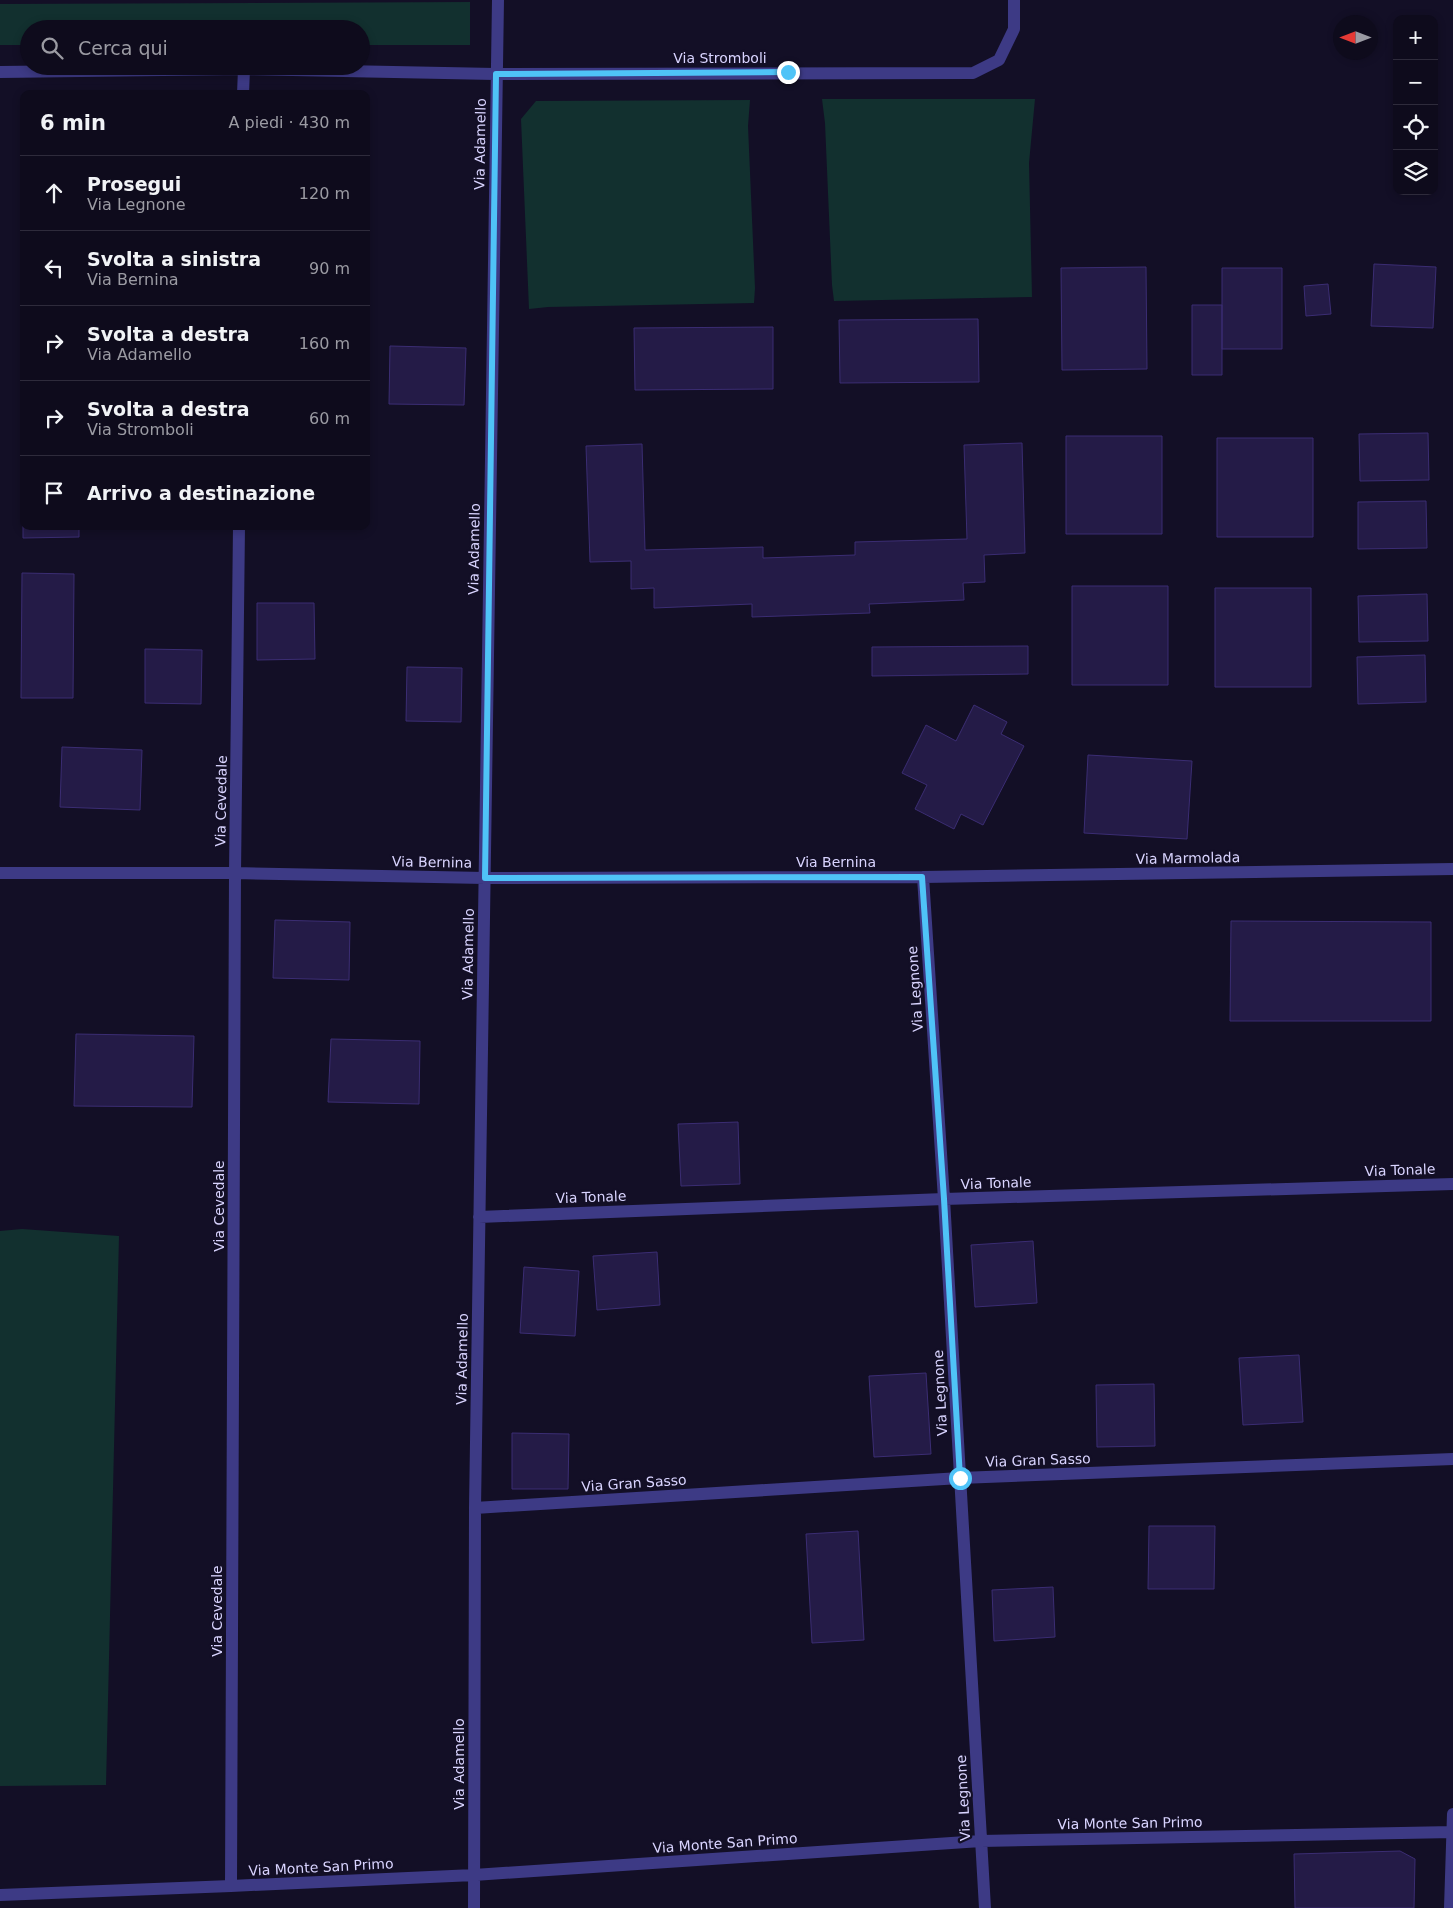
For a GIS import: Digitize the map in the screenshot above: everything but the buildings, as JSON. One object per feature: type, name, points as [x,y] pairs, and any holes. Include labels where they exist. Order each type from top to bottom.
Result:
[{"type":"street","name":"Via Adamello","points":[[474,1908],[475,1508],[498,0]]},
{"type":"street","name":"Via Stromboli","points":[[370,72],[496,74],[973,73],[999,60],[1014,29],[1014,0]]},
{"type":"street","name":"Via Stromboli","points":[[0,72],[20,72]]},
{"type":"street","points":[[243,90],[244,75]]},
{"type":"street","name":"Via Cevedale","points":[[231,1886],[235,873],[239,530]]},
{"type":"street","name":"Via Marmolada","points":[[922,877],[1453,869]]},
{"type":"street","name":"Via Bernina","points":[[0,873],[235,873],[485,878],[922,877]]},
{"type":"street","name":"Via Legnone","points":[[922,877],[944,1199],[984,1908]]},
{"type":"street","name":"Via Tonale","points":[[479,1216],[944,1199],[1453,1184]]},
{"type":"street","name":"Via Gran Sasso","points":[[475,1508],[960,1478],[1453,1459]]},
{"type":"street","points":[[1450,1908],[1453,1814]]},
{"type":"street","name":"Via Monte San Primo","points":[[0,1895],[474,1874],[981,1841],[1453,1832]]},
{"type":"green space","points":[[470,2],[470,45],[370,45],[370,20],[20,20],[20,45],[0,45],[0,4]]},
{"type":"green space","points":[[822,99],[1035,99],[1029,163],[1032,297],[834,301],[825,123]]},
{"type":"green space","points":[[750,100],[748,126],[755,288],[754,303],[529,309],[521,119],[536,101]]},
{"type":"green space","points":[[22,1229],[119,1236],[106,1785],[0,1786],[0,1231]]},
{"type":"route","points":[[788,72],[496,74],[485,878],[922,877],[944,1199],[960,1478]]}]
